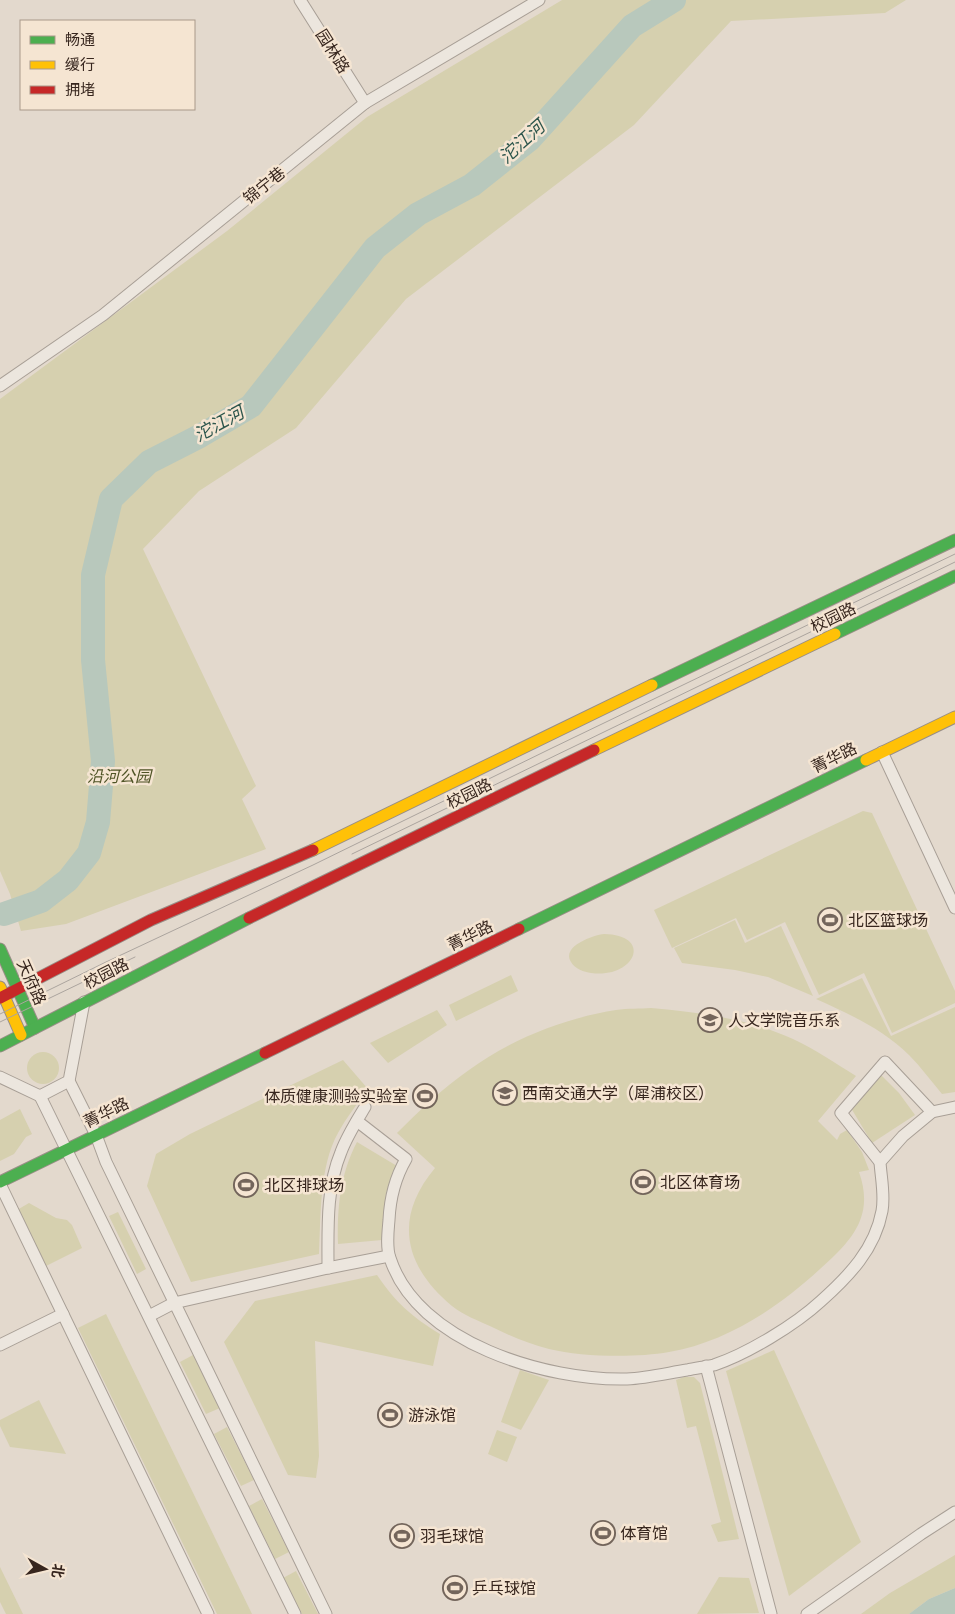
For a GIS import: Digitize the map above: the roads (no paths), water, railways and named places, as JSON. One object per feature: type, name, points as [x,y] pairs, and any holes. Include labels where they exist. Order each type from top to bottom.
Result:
[{"type":"street","name":"园林路","points":[[300,0],[365,103]]},
{"type":"street","name":"锦宁巷","points":[[0,386],[103,314],[365,103],[539,0]]},
{"type":"street","name":"校园路","points":[[1,994],[17,989],[151,920],[316,849],[484,766],[955,540]]},
{"type":"street","name":"校园路","points":[[0,1046],[352,868],[955,576]]},
{"type":"street","name":"菁华路","points":[[0,1183],[955,716]]},
{"type":"street","points":[[882,752],[955,906]]},
{"type":"street","name":"天府路","points":[[0,949],[35,1028]]},
{"type":"street","name":"天府路","points":[[1,994],[21,1035]]},
{"type":"street","points":[[84,1002],[69,1081],[174,1304],[326,1614]]},
{"type":"street","points":[[357,1121],[406,1159],[394,1185],[388,1233],[389,1256],[396,1274],[408,1294],[421,1308],[462,1340],[501,1356],[583,1377],[628,1378],[706,1366],[749,1350],[809,1312],[847,1278],[871,1245],[882,1212],[883,1192],[880,1162],[841,1113],[885,1062],[921,1098],[932,1112]]},
{"type":"street","points":[[0,1077],[40,1096],[295,1614]]},
{"type":"street","points":[[40,1096],[69,1081]]},
{"type":"street","points":[[880,1162],[903,1136],[932,1112],[955,1107]]},
{"type":"street","points":[[328,1268],[329,1206],[333,1177],[340,1154],[365,1108]]},
{"type":"street","points":[[0,1183],[208,1614]]},
{"type":"street","points":[[149,1316],[174,1304],[328,1268],[389,1256]]},
{"type":"street","points":[[0,1345],[63,1314]]},
{"type":"street","points":[[706,1366],[771,1614]]},
{"type":"street","points":[[807,1614],[955,1512]]},
{"type":"waterway","name":"沱江河","points":[[4,914],[41,901],[68,880],[89,853],[98,822],[103,761],[93,660],[93,575],[111,499],[149,462],[200,436],[251,406],[375,248],[418,214],[472,185],[530,139],[632,26],[674,0]]},
{"type":"tram line","points":[[0,1014],[313,865],[955,554]]},
{"type":"tram line","points":[[352,854],[955,562]]},
{"type":"tram line","points":[[0,1022],[135,957]]},
{"type":"place","name":"北区篮球场","points":[[830,920]]},
{"type":"place","name":"人文学院音乐系","points":[[710,1020]]},
{"type":"place","name":"西南交通大学（犀浦校区）","points":[[505,1093]]},
{"type":"place","name":"体质健康测验实验室","points":[[425,1096]]},
{"type":"place","name":"北区体育场","points":[[643,1182]]},
{"type":"place","name":"北区排球场","points":[[246,1185]]},
{"type":"place","name":"游泳馆","points":[[390,1415]]},
{"type":"place","name":"体育馆","points":[[603,1533]]},
{"type":"place","name":"羽毛球馆","points":[[402,1536]]},
{"type":"place","name":"乒乓球馆","points":[[455,1588]]},
{"type":"park label","name":"沿河公园","points":[[119,776]]}]
